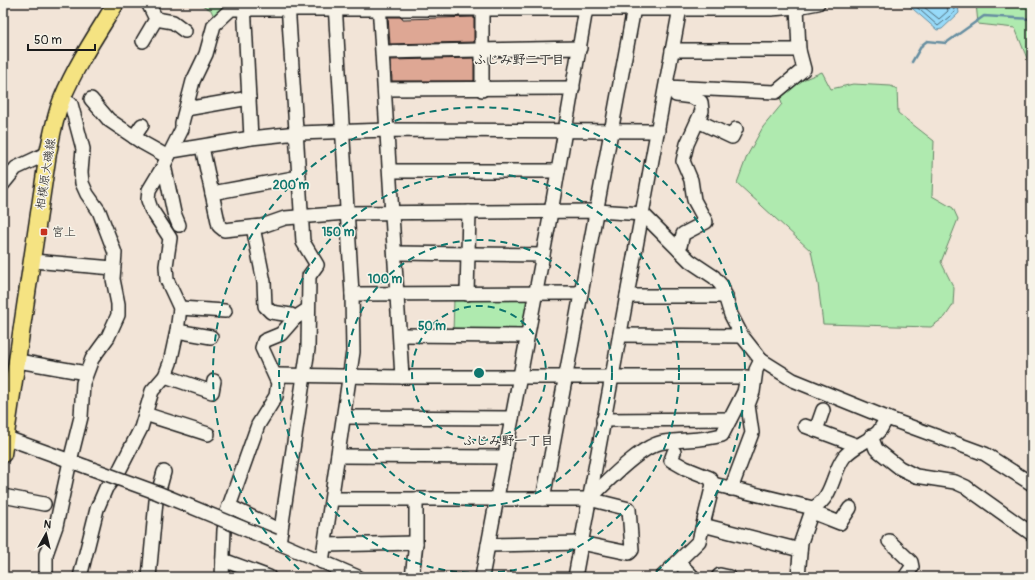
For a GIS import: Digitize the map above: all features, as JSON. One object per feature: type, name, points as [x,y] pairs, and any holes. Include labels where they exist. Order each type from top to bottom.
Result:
[{"type":"main road","name":"相模原大磯線","points":[[3,454],[7,438],[48,153],[62,99],[87,49],[116,3]]},
{"type":"street","points":[[148,3],[156,19]]},
{"type":"street","points":[[80,577],[98,509],[106,488],[119,470],[141,428],[152,391],[165,376],[170,363],[177,331],[180,308],[167,280],[166,266],[170,238],[151,209],[148,200],[149,190],[168,158],[182,129],[182,122],[192,81],[206,54],[214,25],[231,8],[244,6],[587,6],[680,8],[702,5],[792,5],[818,3]]},
{"type":"street","points":[[665,91],[776,92],[804,69],[792,5]]},
{"type":"street","points":[[244,6],[251,138]]},
{"type":"street","points":[[278,538],[308,349],[309,276],[317,265],[302,242],[297,133],[288,6]]},
{"type":"street","points":[[328,569],[325,545],[353,352],[352,294],[346,213],[335,6]]},
{"type":"street","points":[[380,6],[402,377]]},
{"type":"street","points":[[482,6],[482,90]]},
{"type":"street","points":[[482,577],[551,212],[587,6]]},
{"type":"street","points":[[543,499],[634,8]]},
{"type":"street","points":[[575,577],[680,8]]},
{"type":"street","points":[[156,19],[173,22],[185,31]]},
{"type":"street","points":[[143,42],[156,19]]},
{"type":"street","points":[[383,52],[580,48]]},
{"type":"street","points":[[672,50],[800,50]]},
{"type":"street","points":[[385,89],[482,90],[573,88]]},
{"type":"street","points":[[665,91],[692,97],[701,102],[702,111],[687,144],[684,161],[694,200],[706,222],[683,234],[679,250]]},
{"type":"street","points":[[186,109],[249,98]]},
{"type":"street","points":[[46,577],[46,554],[56,526],[81,417],[83,383],[86,372],[92,358],[108,337],[118,315],[118,304],[113,279],[114,253],[99,210],[87,194],[82,182],[81,172],[83,149],[71,104],[62,99]]},
{"type":"street","points":[[91,99],[109,120],[168,158],[202,147],[251,138],[297,133],[388,130],[658,131]]},
{"type":"street","points":[[698,121],[732,137],[736,129]]},
{"type":"street","points":[[134,137],[142,125]]},
{"type":"street","points":[[202,147],[219,226],[224,230],[262,226],[285,218],[346,213],[597,211],[643,214],[690,261],[714,277],[722,286],[731,314],[742,336],[759,357],[794,380],[887,418],[985,454],[1003,464],[1032,484]]},
{"type":"street","points":[[3,184],[16,168],[48,153]]},
{"type":"street","points":[[168,158],[174,213],[179,225]]},
{"type":"street","points":[[390,171],[558,171]]},
{"type":"street","points":[[212,193],[299,176]]},
{"type":"street","points":[[467,294],[469,212]]},
{"type":"street","points":[[253,227],[264,282],[265,306],[270,312],[291,315],[295,318]]},
{"type":"street","points":[[395,253],[543,255]]},
{"type":"street","points":[[33,261],[113,268]]},
{"type":"street","points":[[352,294],[581,293]]},
{"type":"street","points":[[627,296],[726,296]]},
{"type":"street","points":[[180,308],[206,315],[225,311]]},
{"type":"street","points":[[222,577],[224,530],[229,506],[258,425],[276,396],[278,383],[276,375],[262,348],[264,341],[281,334],[295,318],[308,310]]},
{"type":"street","points":[[177,331],[211,337]]},
{"type":"street","points":[[400,335],[527,336]]},
{"type":"street","points":[[620,335],[742,336]]},
{"type":"street","points":[[589,498],[647,447],[663,442],[705,440],[722,435],[744,392],[748,367],[759,357]]},
{"type":"street","points":[[732,489],[738,466],[752,433],[748,405],[753,392],[759,357]]},
{"type":"street","points":[[18,361],[86,372]]},
{"type":"street","points":[[276,375],[350,377],[566,378],[747,377]]},
{"type":"street","points":[[165,376],[212,392],[214,381]]},
{"type":"street","points":[[823,410],[810,428],[856,445]]},
{"type":"street","points":[[145,414],[200,435]]},
{"type":"street","points":[[344,417],[512,418]]},
{"type":"street","points":[[798,577],[800,550],[813,510],[829,492],[844,457],[856,445],[878,432],[887,418]]},
{"type":"street","points":[[604,420],[730,419]]},
{"type":"street","points":[[871,436],[876,449],[900,468],[916,476],[955,482],[966,487],[1032,534]]},
{"type":"street","points":[[7,438],[278,538]]},
{"type":"street","points":[[662,577],[699,541],[713,484],[710,478],[684,468],[671,460],[674,452]]},
{"type":"street","points":[[338,456],[505,457]]},
{"type":"street","points":[[149,577],[156,501],[164,472]]},
{"type":"street","points":[[713,484],[813,510],[840,524],[850,508]]},
{"type":"street","points":[[3,496],[44,504]]},
{"type":"street","points":[[332,499],[589,498],[629,509],[632,550],[629,553],[581,543],[488,545]]},
{"type":"street","points":[[412,577],[416,543],[416,499]]},
{"type":"street","points":[[229,506],[328,569],[358,577]]},
{"type":"street","points":[[703,525],[800,550]]},
{"type":"street","points":[[889,541],[911,562],[912,567],[906,577]]},
{"type":"street","points":[[325,545],[416,543]]},
{"type":"street","points":[[223,560],[269,577]]},
{"type":"street","points":[[678,562],[692,577]]},
{"type":"street","points":[[718,577],[720,575],[729,577]]},
{"type":"green space","points":[[198,3],[240,3],[214,17],[211,10]]},
{"type":"green space","points":[[976,3],[1032,3],[1032,71],[1015,28],[978,24]]},
{"type":"green space","points":[[822,72],[831,89],[853,84],[891,86],[897,89],[898,113],[934,141],[932,196],[953,208],[958,219],[941,262],[954,288],[953,305],[945,317],[931,327],[823,324],[818,284],[811,251],[737,183],[747,156],[763,127],[782,104],[780,98],[795,83]]},
{"type":"green space","points":[[454,298],[530,299],[525,330],[453,333]]},
{"type":"water","points":[[906,3],[951,3],[958,6],[959,13],[942,29],[937,30]]},
{"type":"building","points":[[388,17],[402,17],[403,19],[474,17],[474,42],[390,44]]},
{"type":"building","points":[[474,58],[474,81],[392,81],[391,60]]},
{"type":"waterway","points":[[912,62],[922,45],[927,41],[946,43],[984,16],[1032,19]]},
{"type":"place","name":"宮上","points":[[44,232]]},
{"type":"district","name":"ふじみ野二丁目","points":[[519,60]]},
{"type":"district","name":"ふじみ野一丁目","points":[[508,441]]}]
